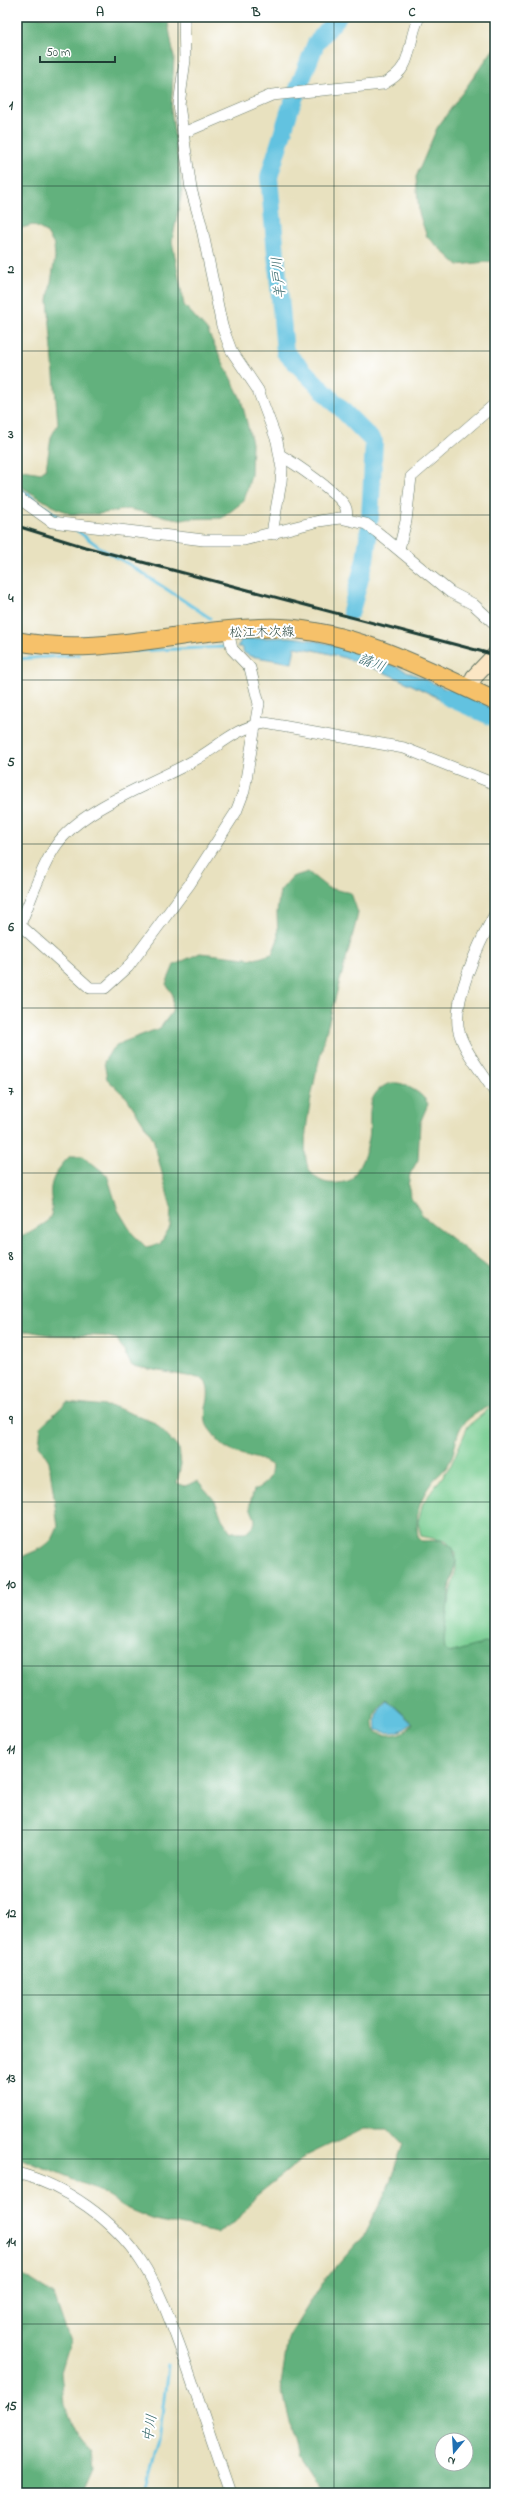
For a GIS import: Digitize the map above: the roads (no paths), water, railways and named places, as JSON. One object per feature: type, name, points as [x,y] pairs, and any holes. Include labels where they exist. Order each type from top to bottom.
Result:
[{"type":"main road","name":"松江木次線","points":[[17,641],[43,646],[79,647],[228,631],[281,628],[331,635],[381,651],[495,701]]},
{"type":"street","points":[[184,17],[186,60],[179,105],[191,189],[201,224],[222,326],[231,350],[258,390],[267,410],[280,455],[282,482],[273,527],[274,534]]},
{"type":"street","points":[[183,133],[272,95],[383,84],[396,78],[403,70],[419,17]]},
{"type":"street","points":[[399,549],[406,521],[411,477],[495,404]]},
{"type":"street","points":[[280,455],[303,469],[343,503],[347,510],[346,518]]},
{"type":"street","points":[[17,497],[52,522],[211,540],[244,540],[274,534],[320,521],[346,518],[366,524],[399,549],[450,592],[473,604],[495,624]]},
{"type":"street","points":[[228,631],[232,649],[250,668],[259,704],[254,724],[244,791],[236,812],[189,885],[128,967],[109,985],[100,990],[90,988],[18,928],[55,848],[67,833],[98,810],[139,786],[194,761],[242,728],[254,724],[265,723],[404,748],[495,784]]},
{"type":"street","points":[[469,689],[474,677],[495,655]]},
{"type":"street","points":[[495,914],[475,950],[458,1020],[464,1043],[495,1093]]},
{"type":"street","points":[[17,2173],[46,2183],[88,2208],[111,2226],[141,2260],[157,2288],[170,2318],[230,2493]]},
{"type":"water","points":[[289,637],[314,640],[361,653],[407,671],[474,702],[468,713],[384,672],[318,651],[295,647],[292,663],[250,656],[244,653],[241,647],[237,647],[242,639]]},
{"type":"water","points":[[387,1700],[412,1723],[400,1731],[391,1733],[377,1730],[376,1722],[379,1709]]},
{"type":"waterway","name":"羊戸川","points":[[338,17],[316,43],[290,109],[269,177],[285,352],[374,442],[370,518]]},
{"type":"waterway","points":[[17,487],[62,519]]},
{"type":"waterway","name":"請川","points":[[75,529],[102,549],[130,565],[210,618]]},
{"type":"waterway","name":"羊戸川","points":[[351,611],[365,560],[369,530]]},
{"type":"waterway","points":[[133,651],[225,647]]},
{"type":"waterway","points":[[17,659],[79,655]]},
{"type":"waterway","name":"請川","points":[[448,697],[495,718]]},
{"type":"waterway","name":"中川","points":[[144,2493],[159,2441],[168,2365]]},
{"type":"railway","points":[[17,526],[85,547],[495,655]]}]
